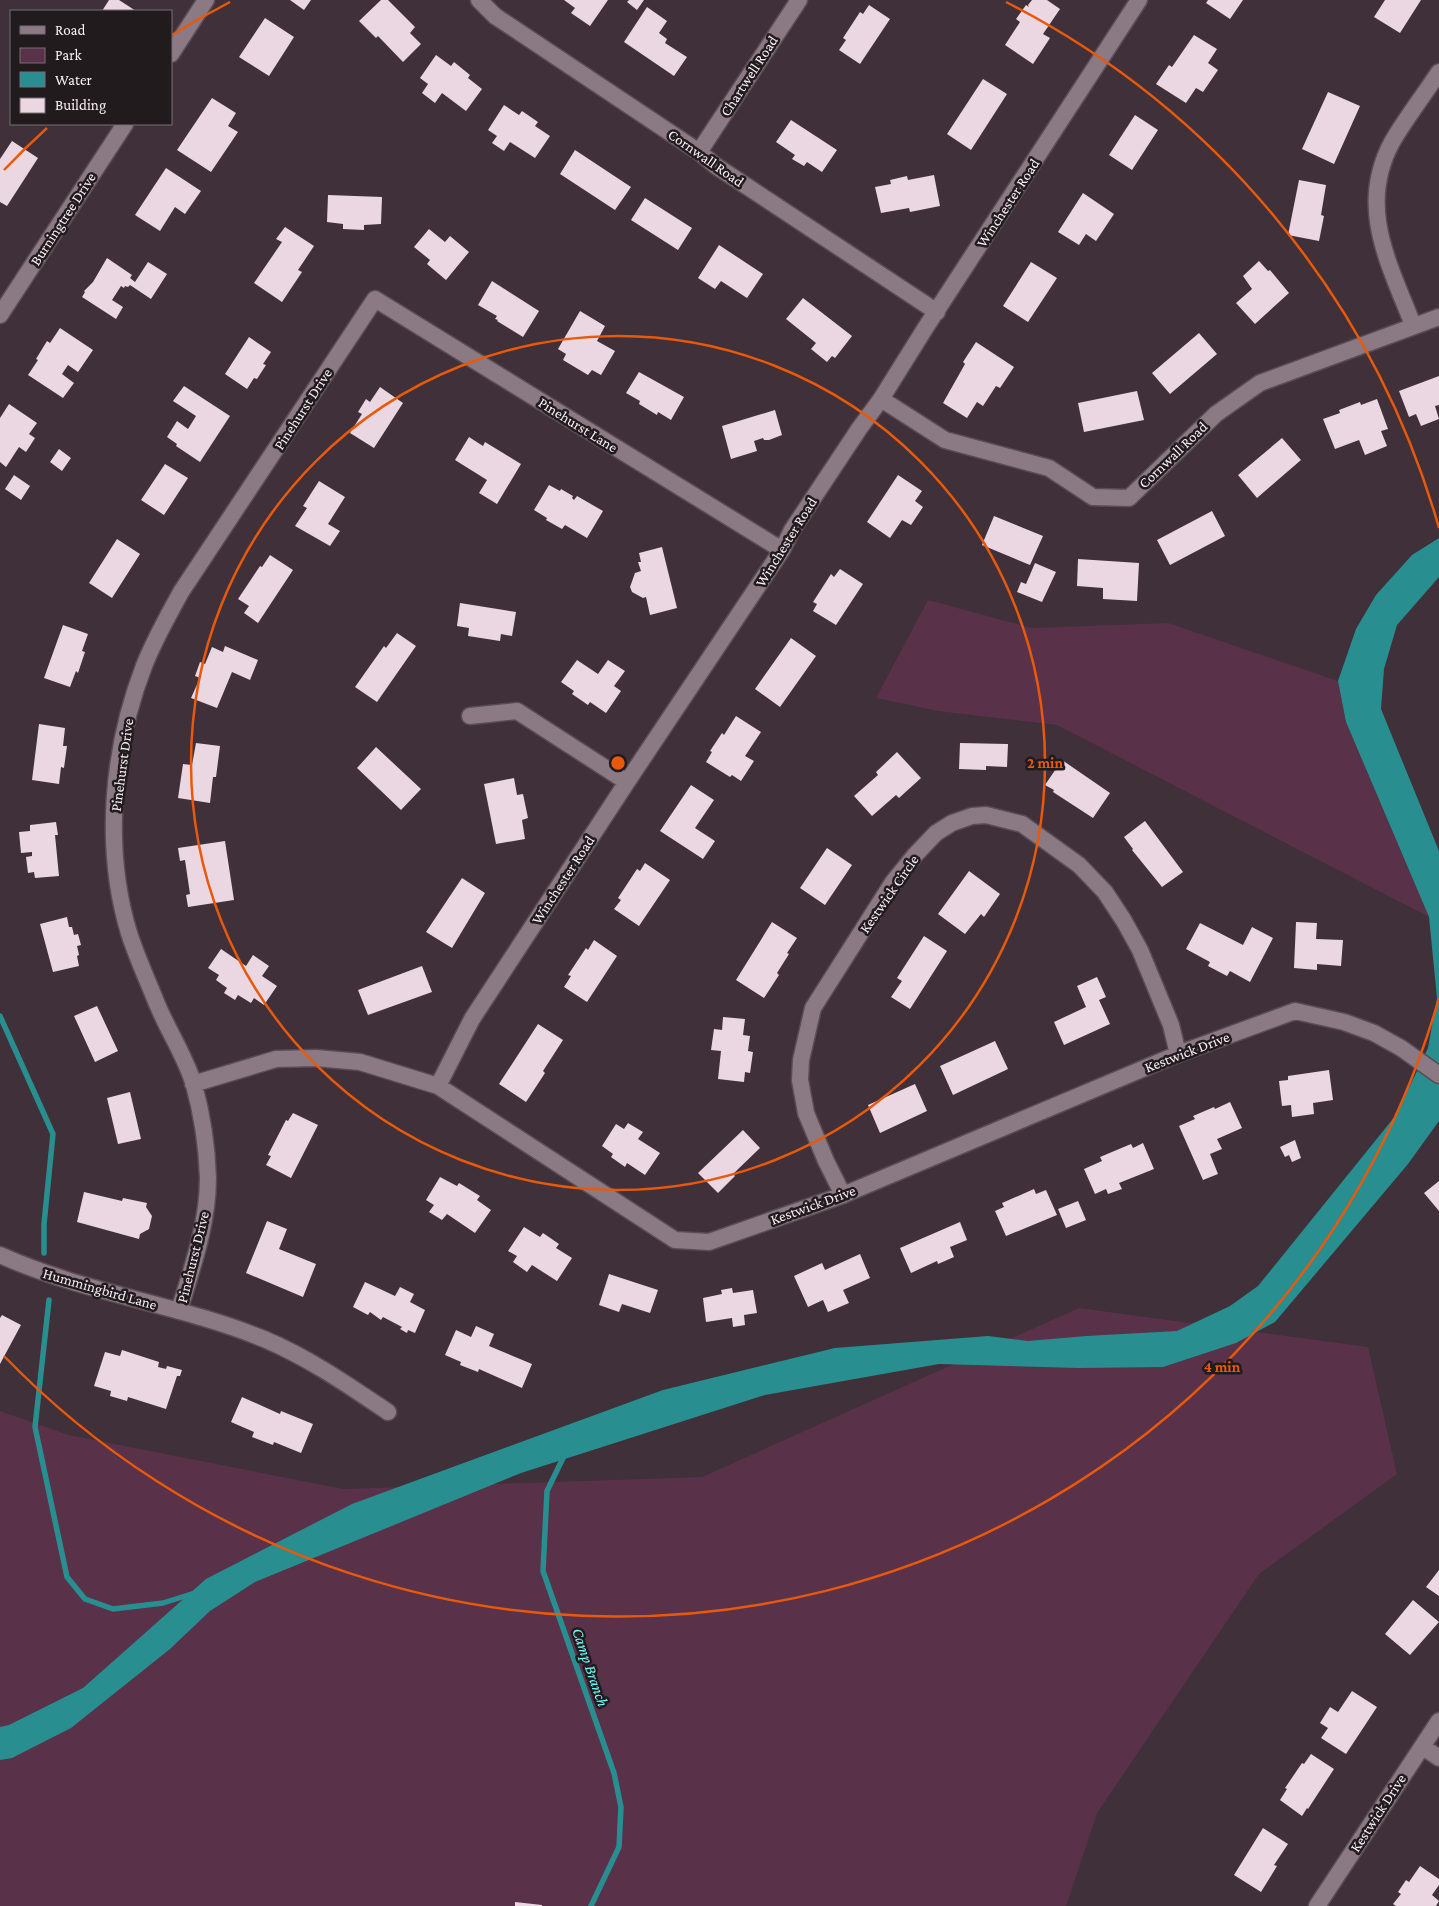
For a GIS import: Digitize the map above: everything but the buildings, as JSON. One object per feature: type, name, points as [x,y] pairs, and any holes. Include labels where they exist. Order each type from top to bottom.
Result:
[{"type":"street","points":[[172,52],[206,0]]},
{"type":"street","name":"Cornwall Road","points":[[479,0],[495,16],[699,152],[716,166],[937,312]]},
{"type":"street","name":"Chartwell Road","points":[[699,152],[799,0]]},
{"type":"street","name":"Winchester Road","points":[[438,1086],[472,1019],[782,550],[803,514],[859,429],[881,399],[1139,0]]},
{"type":"street","points":[[1413,325],[1378,230],[1376,202],[1379,176],[1392,142],[1439,72]]},
{"type":"street","name":"Burningtree Drive","points":[[0,315],[124,125]]},
{"type":"street","name":"Pinehurst Lane","points":[[375,299],[782,550]]},
{"type":"street","name":"Pinehurst Drive","points":[[179,1311],[201,1236],[208,1178],[203,1134],[194,1084],[156,1002],[129,933],[122,901],[116,859],[114,805],[120,754],[129,711],[144,665],[164,622],[181,592],[375,299]]},
{"type":"street","name":"Cornwall Road","points":[[881,399],[945,440],[1049,468],[1093,497],[1129,498],[1216,414],[1260,382],[1439,317]]},
{"type":"street","points":[[470,716],[517,711],[627,782]]},
{"type":"street","name":"Kestwick Circle","points":[[843,1195],[826,1161],[806,1113],[800,1080],[801,1060],[813,1008],[893,882],[936,833],[952,823],[972,816],[986,815],[1022,824],[1079,865],[1105,892],[1140,950],[1171,1025],[1178,1054]]},
{"type":"street","name":"Kestwick Drive","points":[[194,1084],[276,1059],[316,1058],[360,1062],[438,1086],[675,1240],[709,1242],[843,1195],[1178,1054],[1295,1011],[1344,1022],[1374,1033],[1401,1048],[1439,1075]]},
{"type":"street","name":"Hummingbird Lane","points":[[0,1255],[32,1270],[179,1311],[272,1344],[326,1370],[388,1412]]},
{"type":"street","name":"Kestwick Drive","points":[[1317,1906],[1439,1721]]},
{"type":"street","points":[[1423,1747],[1439,1758]]},
{"type":"green space","points":[[928,600],[1032,628],[1168,623],[1338,681],[1346,722],[1429,917],[1057,725],[938,711],[876,698]]},
{"type":"green space","points":[[1079,1308],[1368,1347],[1397,1474],[1259,1574],[1097,1813],[1066,1906],[0,1906],[0,1411],[69,1435],[343,1489],[702,1477]]},
{"type":"water","points":[[1439,538],[1439,577],[1397,625],[1384,669],[1381,709],[1439,851],[1439,1121],[1408,1164],[1275,1322],[1236,1343],[1163,1367],[1079,1368],[939,1364],[765,1395],[521,1473],[255,1582],[210,1611],[170,1649],[71,1728],[12,1758],[0,1760],[0,1727],[9,1725],[83,1688],[206,1579],[352,1504],[663,1390],[835,1348],[988,1336],[1028,1341],[1177,1331],[1230,1306],[1258,1286],[1396,1115],[1428,1048],[1437,998],[1429,917],[1346,722],[1338,681],[1356,629],[1376,595],[1412,555]]},
{"type":"waterway","points":[[0,1016],[53,1134],[44,1224],[44,1253]]},
{"type":"waterway","points":[[49,1300],[35,1427],[67,1577],[85,1599],[113,1609],[163,1603],[195,1593]]},
{"type":"waterway","name":"Camp Branch","points":[[565,1454],[547,1491],[543,1571],[614,1773],[621,1807],[619,1847],[591,1906]]}]
